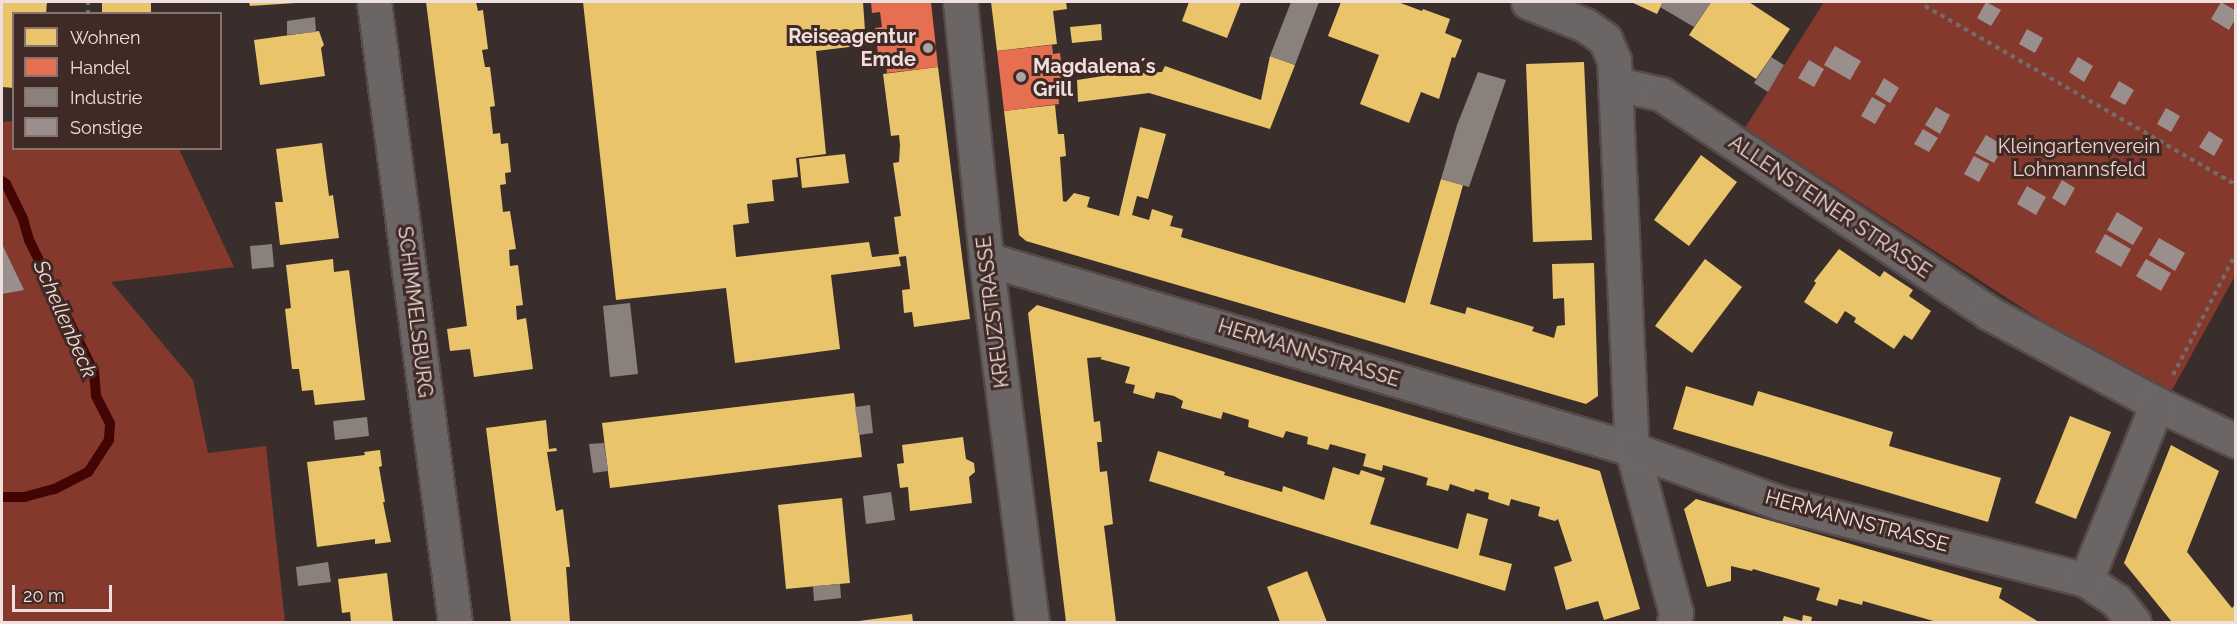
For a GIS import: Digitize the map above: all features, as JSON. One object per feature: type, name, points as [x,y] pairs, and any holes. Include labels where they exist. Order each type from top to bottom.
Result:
[{"type":"street","name":"SCHIMMELSBURG","points":[[374,2],[455,622]]},
{"type":"street","name":"KREUZSTRASSE","points":[[960,2],[986,259],[1032,622]]},
{"type":"street","points":[[1528,2],[1585,25],[1605,39],[1614,60],[1617,84],[1632,449],[1676,612],[1674,622]]},
{"type":"street","name":"ALLENSTEINER STRASSE","points":[[1617,84],[1661,94],[1989,313],[2157,404],[2235,441]]},
{"type":"street","name":"HERMANNSTRASSE","points":[[986,259],[1632,449],[1780,503],[2086,580],[2116,600],[2134,622]]},
{"type":"street","points":[[2086,580],[2157,404]]},
{"type":"path","points":[[1925,6],[2235,184]]},
{"type":"path","points":[[2157,404],[2235,253]]},
{"type":"green space","name":"Kleingartenverein Lohmannsfeld","points":[[1824,2],[2235,2],[2235,276],[2166,401],[1745,128]]},
{"type":"green space","points":[[12,121],[12,150],[179,150],[234,267],[111,282],[193,380],[208,453],[266,446],[285,622],[2,622],[2,122]]},
{"type":"building: Wohnen","points":[[2,2],[47,2],[46,12],[12,12],[12,88],[2,87]]},
{"type":"building: Wohnen","points":[[102,2],[151,2],[151,12],[102,12]]},
{"type":"building: Wohnen","points":[[249,2],[296,2],[296,3],[250,6]]},
{"type":"building: Wohnen","points":[[426,2],[476,2],[478,11],[483,10],[488,49],[482,50],[485,67],[490,67],[495,106],[490,107],[493,134],[500,133],[501,144],[508,143],[511,172],[505,173],[506,184],[500,185],[503,212],[510,211],[516,249],[509,250],[510,266],[518,265],[523,305],[516,306],[517,320],[526,318],[533,369],[474,377],[470,349],[450,351],[447,329],[467,326]]},
{"type":"building: Wohnen","points":[[583,2],[863,2],[866,45],[816,51],[826,154],[796,158],[798,177],[772,180],[774,201],[747,204],[749,223],[733,225],[736,257],[869,242],[872,257],[899,254],[894,217],[901,216],[893,163],[899,162],[900,145],[899,135],[891,136],[883,74],[938,67],[970,319],[914,327],[912,312],[904,313],[902,290],[910,289],[906,256],[899,257],[901,266],[831,275],[840,349],[735,363],[726,288],[616,300]]},
{"type":"building: Wohnen","points":[[991,2],[1066,2],[1067,9],[1053,11],[1057,44],[997,51]]},
{"type":"building: Wohnen","points":[[1189,2],[1241,2],[1227,38],[1182,21]]},
{"type":"building: Wohnen","points":[[1341,2],[1398,2],[1422,11],[1423,9],[1450,19],[1445,33],[1462,40],[1455,58],[1452,57],[1439,99],[1421,92],[1409,123],[1360,104],[1379,55],[1328,36]]},
{"type":"building: Wohnen","points":[[1631,2],[1663,2],[1657,14]]},
{"type":"building: Wohnen","points":[[1711,2],[1749,2],[1790,29],[1756,79],[1689,35]]},
{"type":"building: Wohnen","points":[[1101,24],[1102,40],[1072,43],[1070,27]]},
{"type":"building: Wohnen","points":[[319,31],[324,45],[321,48],[325,76],[260,85],[254,40]]},
{"type":"building: Wohnen","points":[[1270,56],[1295,65],[1270,129],[1149,93],[1078,102],[1077,80],[1116,74],[1162,72],[1165,66],[1261,100]]},
{"type":"building: Wohnen","points":[[1584,62],[1592,240],[1533,242],[1526,64]]},
{"type":"building: Wohnen","points":[[1055,105],[1058,134],[1064,134],[1066,156],[1060,157],[1063,201],[1066,202],[1074,193],[1090,197],[1087,207],[1119,216],[1140,127],[1166,134],[1148,199],[1137,196],[1132,215],[1149,220],[1152,209],[1173,216],[1170,226],[1183,229],[1181,237],[1405,303],[1441,179],[1463,185],[1430,304],[1465,314],[1467,307],[1534,327],[1532,331],[1554,338],[1557,326],[1565,325],[1564,298],[1553,299],[1552,264],[1594,263],[1598,396],[1586,404],[1026,241],[1019,235],[1004,111]]},
{"type":"building: Wohnen","points":[[322,143],[329,196],[333,195],[339,238],[280,245],[275,202],[283,202],[276,149]]},
{"type":"building: Wohnen","points":[[845,154],[849,183],[802,188],[799,159]]},
{"type":"building: Wohnen","points":[[1701,155],[1737,182],[1689,246],[1654,220]]},
{"type":"building: Wohnen","points":[[1839,249],[1880,277],[1884,271],[1913,290],[1909,296],[1931,311],[1912,340],[1904,335],[1894,349],[1854,322],[1856,318],[1845,311],[1837,324],[1804,302],[1816,283],[1814,281]]},
{"type":"building: Wohnen","points":[[333,259],[334,272],[349,270],[365,400],[315,405],[313,390],[302,391],[299,369],[292,369],[285,309],[291,308],[286,265]]},
{"type":"building: Wohnen","points":[[1705,259],[1742,287],[1692,353],[1655,326]]},
{"type":"building: Wohnen","points":[[1037,305],[1600,471],[1640,609],[1604,620],[1598,601],[1566,610],[1554,567],[1572,561],[1558,519],[1555,521],[1538,516],[1540,507],[1511,499],[1509,506],[1488,499],[1489,493],[1475,489],[1474,492],[1450,484],[1448,491],[1426,485],[1428,478],[1415,474],[1383,465],[1382,471],[1363,466],[1366,454],[1330,444],[1328,450],[1307,444],[1308,437],[1286,431],[1283,438],[1248,427],[1249,420],[1223,412],[1221,419],[1181,408],[1183,401],[1174,396],[1156,392],[1154,399],[1133,393],[1135,385],[1125,383],[1130,367],[1100,359],[1102,357],[1087,358],[1094,422],[1100,421],[1102,442],[1097,442],[1100,472],[1107,471],[1113,524],[1104,526],[1116,622],[1066,622],[1028,313]]},
{"type":"building: Wohnen","points":[[1686,386],[1753,406],[1758,391],[1893,432],[1889,446],[2001,478],[1988,522],[1673,429]]},
{"type":"building: Wohnen","points":[[854,393],[862,457],[610,488],[602,423]]},
{"type":"building: Wohnen","points":[[2070,416],[2111,432],[2076,519],[2035,503]]},
{"type":"building: Wohnen","points":[[546,420],[549,449],[556,448],[557,451],[547,452],[556,511],[563,509],[570,567],[566,567],[570,622],[511,622],[486,428]]},
{"type":"building: Wohnen","points":[[963,437],[966,459],[974,463],[975,472],[969,477],[972,503],[910,511],[908,487],[900,488],[897,464],[904,463],[902,445]]},
{"type":"building: Wohnen","points":[[2171,445],[2219,471],[2187,552],[2232,608],[2235,605],[2235,622],[2172,622],[2124,563]]},
{"type":"building: Wohnen","points":[[380,450],[382,466],[379,467],[385,502],[383,502],[391,542],[375,544],[375,539],[317,547],[307,462],[365,455],[364,452]]},
{"type":"building: Wohnen","points":[[1158,451],[1225,472],[1224,475],[1282,492],[1283,486],[1324,500],[1333,467],[1359,475],[1361,470],[1385,478],[1370,524],[1458,549],[1467,513],[1488,519],[1479,555],[1512,564],[1505,591],[1149,481]]},
{"type":"building: Wohnen","points":[[842,498],[850,583],[786,589],[778,505]]},
{"type":"building: Wohnen","points":[[1696,499],[2002,588],[1999,598],[2039,622],[1937,622],[1863,601],[1862,605],[1839,599],[1837,606],[1816,600],[1820,588],[1753,569],[1752,571],[1731,566],[1731,581],[1707,587],[1684,509]]},
{"type":"building: Wohnen","points":[[1307,571],[1327,622],[1280,622],[1267,587]]},
{"type":"building: Wohnen","points":[[387,573],[393,622],[351,622],[350,612],[342,613],[338,579]]},
{"type":"building: Wohnen","points":[[912,614],[913,622],[859,622],[859,621]]},
{"type":"building: Wohnen","points":[[1803,615],[1812,617],[1811,622],[1782,622],[1784,616],[1802,621]]},
{"type":"building: Handel","points":[[871,2],[931,2],[938,67],[887,73],[886,63],[879,63],[875,28],[882,27],[880,12],[872,13]]},
{"type":"building: Handel","points":[[1052,45],[1053,54],[1060,53],[1065,92],[1058,93],[1059,104],[1004,111],[997,51]]},
{"type":"building: Industrie","points":[[1291,2],[1319,2],[1295,65],[1270,56]]},
{"type":"building: Industrie","points":[[1663,2],[1711,2],[1694,27],[1660,7]]},
{"type":"building: Industrie","points":[[315,17],[316,32],[287,35],[287,21]]},
{"type":"building: Industrie","points":[[1771,57],[1784,65],[1768,92],[1754,83]]},
{"type":"building: Industrie","points":[[1478,72],[1506,80],[1469,187],[1441,179],[1457,125]]},
{"type":"building: Industrie","points":[[272,244],[274,267],[252,269],[250,246]]},
{"type":"building: Industrie","points":[[630,303],[638,374],[610,377],[603,306]]},
{"type":"building: Industrie","points":[[870,405],[873,433],[859,435],[855,407]]},
{"type":"building: Industrie","points":[[367,417],[369,436],[335,440],[333,421]]},
{"type":"building: Industrie","points":[[604,443],[608,471],[593,473],[589,444]]},
{"type":"building: Industrie","points":[[891,492],[895,520],[866,524],[863,496]]},
{"type":"building: Industrie","points":[[328,562],[331,582],[298,586],[296,567]]},
{"type":"building: Industrie","points":[[840,584],[841,598],[814,601],[813,586]]},
{"type":"building: Sonstige","points":[[1986,2],[2001,10],[1991,26],[1977,18]]},
{"type":"building: Sonstige","points":[[2221,2],[2236,11],[2236,18],[2229,30],[2211,19]]},
{"type":"building: Sonstige","points":[[2027,29],[2043,38],[2035,53],[2019,44]]},
{"type":"building: Sonstige","points":[[1835,46],[1861,61],[1850,80],[1824,65]]},
{"type":"building: Sonstige","points":[[2078,57],[2093,66],[2084,82],[2069,72]]},
{"type":"building: Sonstige","points":[[1809,60],[1824,69],[1814,87],[1798,78]]},
{"type":"building: Sonstige","points":[[1884,78],[1899,88],[1890,103],[1875,94]]},
{"type":"building: Sonstige","points":[[2119,81],[2134,90],[2125,105],[2110,97]]},
{"type":"building: Sonstige","points":[[1872,97],[1886,105],[1875,124],[1861,116]]},
{"type":"building: Sonstige","points":[[1936,107],[1950,115],[1940,134],[1925,125]]},
{"type":"building: Sonstige","points":[[2166,108],[2180,116],[2171,132],[2157,124]]},
{"type":"building: Sonstige","points":[[1923,129],[1938,138],[1929,152],[1914,144]]},
{"type":"building: Sonstige","points":[[2209,131],[2223,140],[2214,156],[2199,147]]},
{"type":"building: Sonstige","points":[[1986,135],[2004,146],[1994,163],[1975,153]]},
{"type":"building: Sonstige","points":[[1974,156],[1989,164],[1979,182],[1964,174]]},
{"type":"building: Sonstige","points":[[2062,180],[2075,188],[2065,206],[2052,198]]},
{"type":"building: Sonstige","points":[[2027,186],[2046,197],[2036,215],[2017,204]]},
{"type":"building: Sonstige","points":[[2117,212],[2143,228],[2133,245],[2107,230]]},
{"type":"building: Sonstige","points":[[2105,234],[2131,249],[2121,267],[2095,252]]},
{"type":"building: Sonstige","points":[[2159,238],[2185,253],[2175,271],[2149,255]]},
{"type":"building: Sonstige","points":[[2,244],[24,290],[2,294]]},
{"type":"building: Sonstige","points":[[2146,259],[2171,273],[2161,291],[2136,276]]},
{"type":"waterway","name":"Schellenbeck","points":[[2,181],[6,184],[23,219],[29,240],[94,372],[96,396],[110,424],[109,440],[88,472],[54,489],[25,497],[2,497]]},
{"type":"place","name":"Reiseagentur Emde","points":[[928,48]]},
{"type":"place","name":"Magdalena´s Grill","points":[[1021,77]]}]
